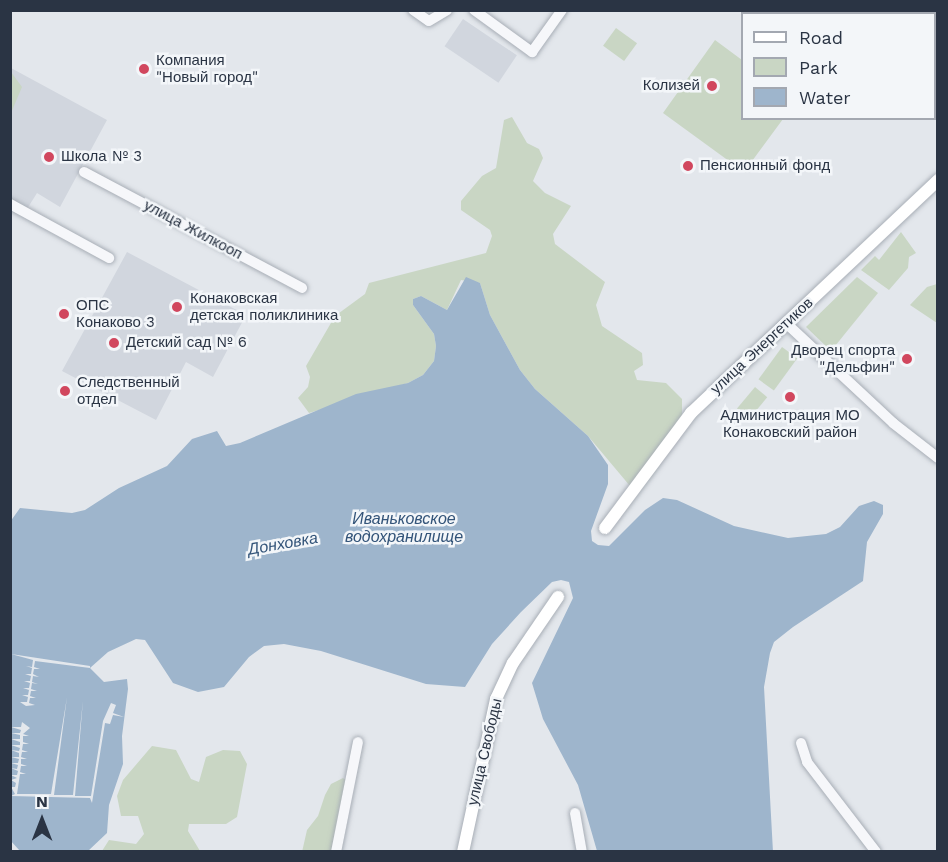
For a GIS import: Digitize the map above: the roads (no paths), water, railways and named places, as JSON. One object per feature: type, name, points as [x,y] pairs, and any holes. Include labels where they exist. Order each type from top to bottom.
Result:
[{"type":"main road","name":"улица Энергетиков","points":[[605,528],[691,413],[938,180]]},
{"type":"main road","name":"улица Свободы","points":[[463,852],[497,694],[515,659],[558,597]]},
{"type":"street","points":[[413,10],[429,21],[447,10]]},
{"type":"street","points":[[474,10],[532,52],[562,10]]},
{"type":"street","name":"улица Жилкооп","points":[[84,172],[302,288]]},
{"type":"street","points":[[10,204],[109,258]]},
{"type":"street","points":[[787,324],[893,423],[938,459]]},
{"type":"street","points":[[336,852],[358,742]]},
{"type":"street","points":[[801,743],[807,762],[876,852]]},
{"type":"street","points":[[575,813],[582,852]]},
{"type":"water","name":"Иваньковское водохранилище","points":[[466,277],[480,283],[490,315],[520,370],[535,389],[588,436],[608,465],[608,484],[591,531],[592,541],[598,545],[609,546],[645,510],[663,498],[677,500],[734,526],[788,538],[826,534],[840,527],[859,506],[874,501],[883,505],[883,514],[867,542],[863,581],[793,627],[774,642],[770,653],[764,687],[773,852],[597,851],[578,785],[543,719],[532,683],[573,598],[569,582],[561,580],[552,582],[492,644],[465,687],[426,684],[321,651],[284,644],[264,646],[249,657],[224,687],[198,692],[173,683],[145,640],[136,639],[108,652],[90,668],[104,682],[127,679],[128,689],[122,736],[123,764],[109,805],[107,833],[88,851],[20,851],[10,840],[10,522],[20,508],[72,513],[85,510],[119,488],[167,466],[192,439],[217,431],[226,446],[240,443],[356,394],[408,383],[423,375],[434,361],[436,346],[434,334],[413,305],[413,299],[421,296],[447,310]]},
{"type":"place","name":"Компания \"Новый город\"","points":[[144,69]]},
{"type":"place","name":"Колизей","points":[[712,86]]},
{"type":"place","name":"Школа № 3","points":[[49,157]]},
{"type":"place","name":"Пенсионный фонд","points":[[688,166]]},
{"type":"place","name":"Конаковская детская поликлиника","points":[[177,307]]},
{"type":"place","name":"ОПС Конаково 3","points":[[64,314]]},
{"type":"place","name":"Детский сад № 6","points":[[114,343]]},
{"type":"place","name":"Дворец спорта \"Дельфин\"","points":[[907,359]]},
{"type":"place","name":"Следственный отдел","points":[[65,391]]},
{"type":"place","name":"Администрация МО Конаковский район","points":[[790,397]]},
{"type":"water label","name":"Донховка","points":[[283,544]]}]
